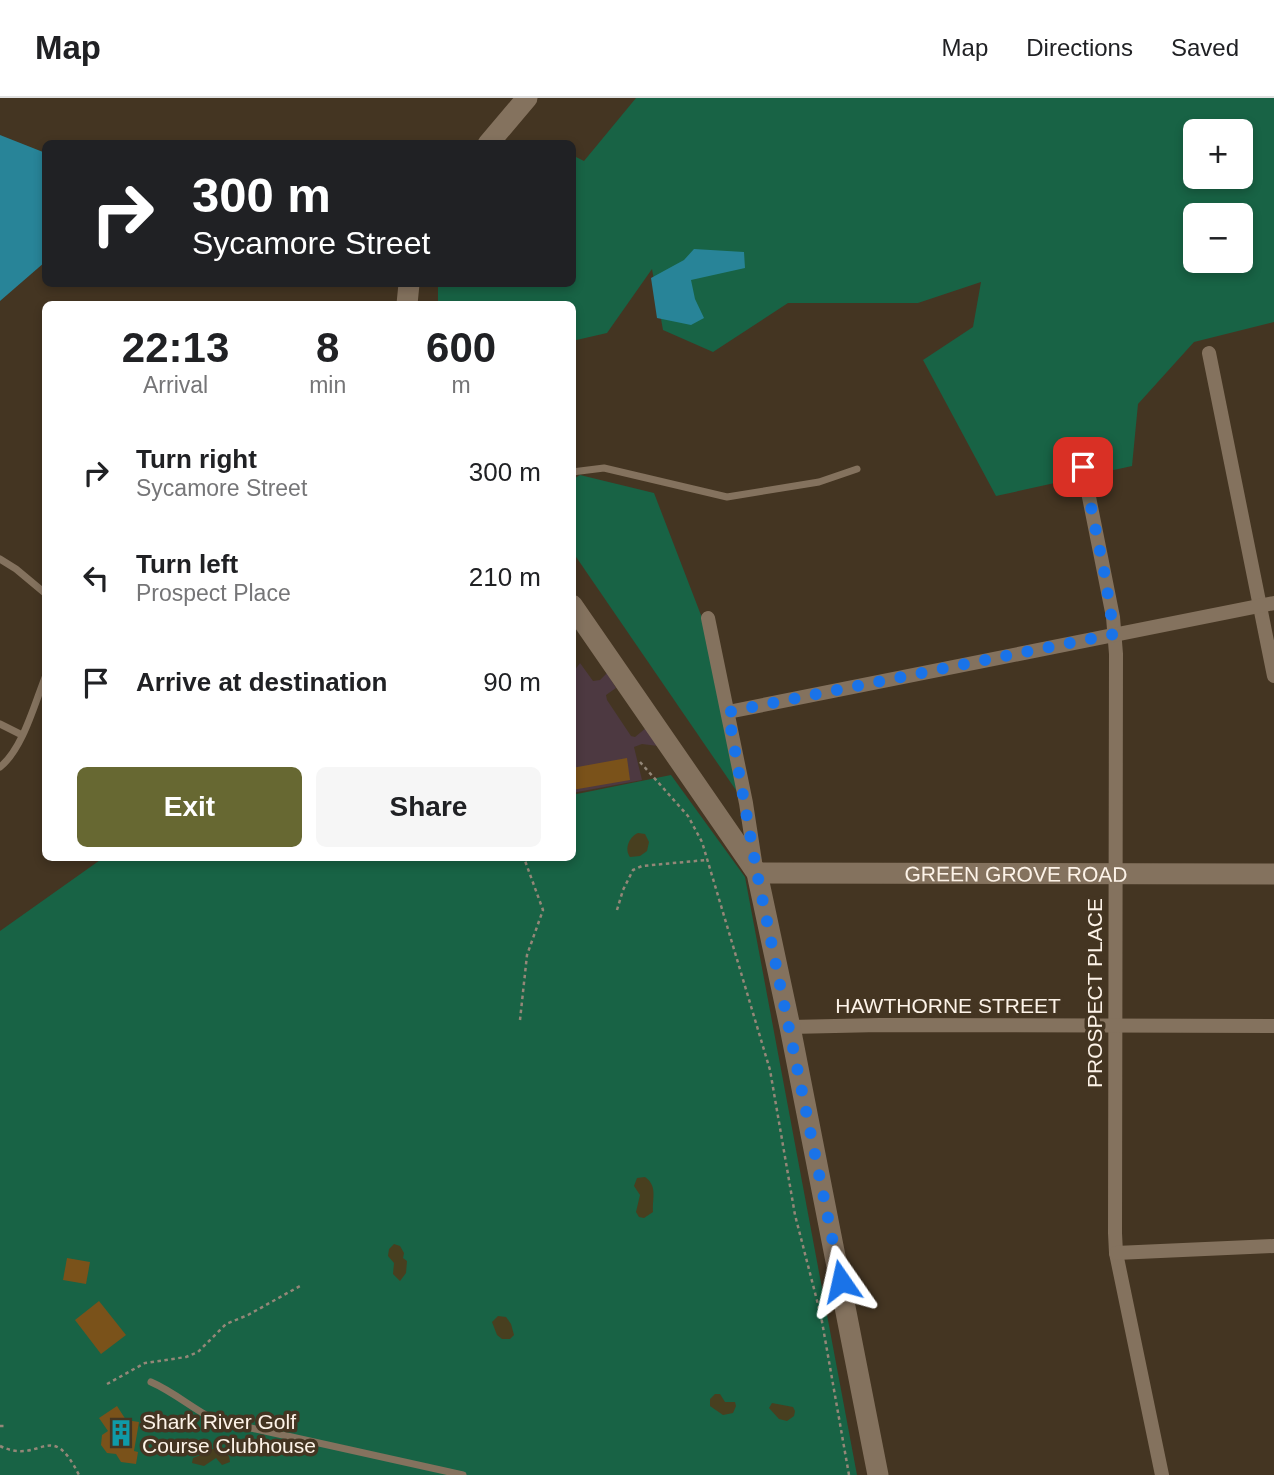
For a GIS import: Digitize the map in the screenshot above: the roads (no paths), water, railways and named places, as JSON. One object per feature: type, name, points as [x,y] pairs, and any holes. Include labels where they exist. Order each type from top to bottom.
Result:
[{"type":"street","points":[[491,140],[527,98]]},
{"type":"street","points":[[1209,353],[1267,604],[1274,676]]},
{"type":"street","name":"PROSPECT PLACE","points":[[1083,467],[1114,634],[1116,1253],[1162,1475]]},
{"type":"street","points":[[728,712],[1267,604]]},
{"type":"street","points":[[576,611],[757,873]]},
{"type":"street","points":[[708,618],[878,1475]]},
{"type":"street","name":"GREEN GROVE ROAD","points":[[757,873],[1274,874]]},
{"type":"street","name":"HAWTHORNE STREET","points":[[790,1027],[1274,1026]]},
{"type":"street","points":[[1116,1253],[1274,1246]]},
{"type":"lane","points":[[576,472],[604,468],[727,497],[819,482],[857,469]]},
{"type":"lane","points":[[0,559],[42,591]]},
{"type":"lane","points":[[0,767],[8,761],[22,735],[42,684]]},
{"type":"lane","points":[[0,724],[22,735]]},
{"type":"lane","points":[[151,1382],[166,1388],[199,1412],[225,1422],[463,1475]]},
{"type":"water","points":[[0,135],[42,152],[42,265],[0,301]]},
{"type":"water","points":[[694,249],[744,252],[745,268],[691,280],[695,299],[704,318],[691,325],[657,318],[651,278],[684,260]]},
{"type":"place","name":"Shark River Golf Course Clubhouse","points":[[121,1433]]}]
